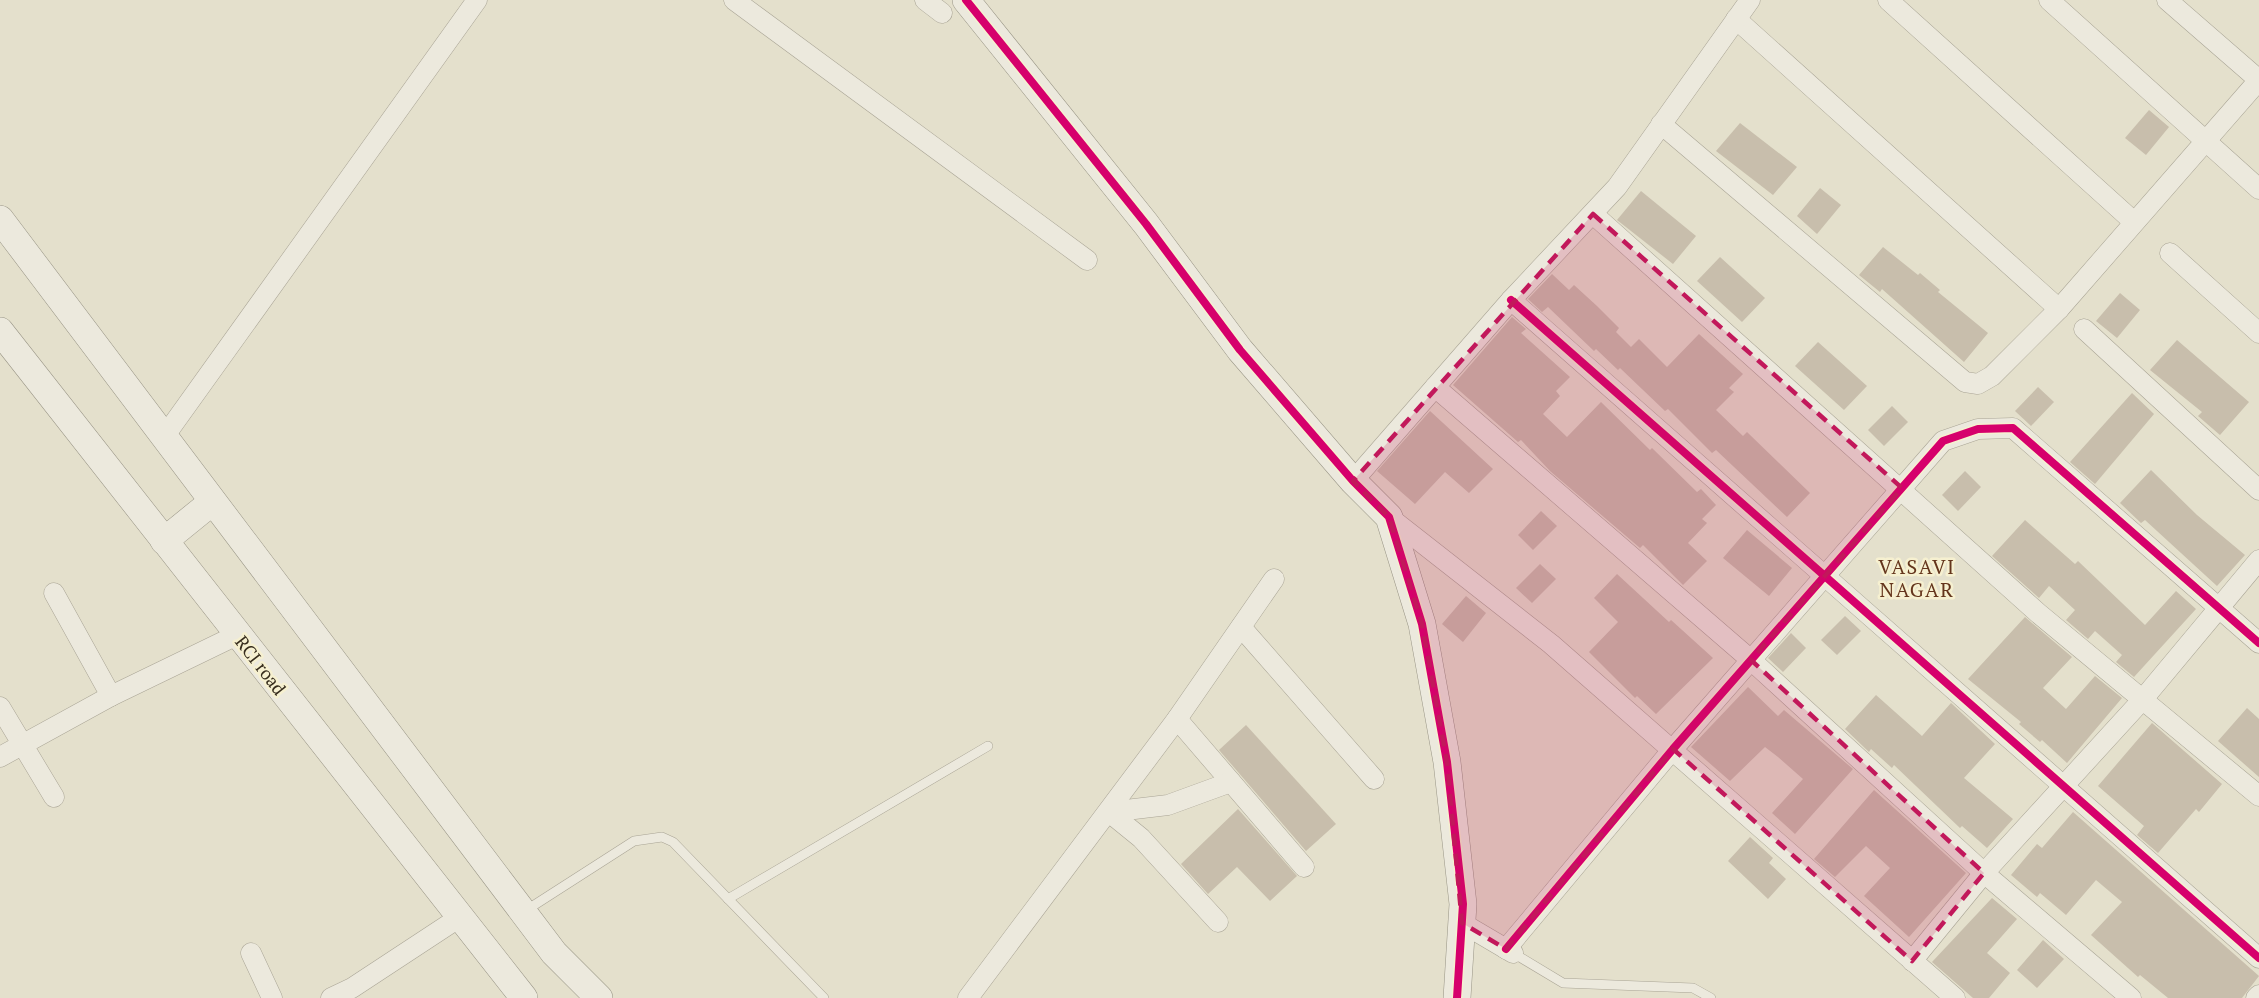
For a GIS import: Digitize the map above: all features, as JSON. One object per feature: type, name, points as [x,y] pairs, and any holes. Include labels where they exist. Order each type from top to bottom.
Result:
[{"type":"main road","points":[[966,0],[1146,224],[1240,350],[1353,481],[1389,517],[1422,624],[1447,762],[1463,904],[1457,998]]},
{"type":"main road","points":[[0,219],[554,953],[599,998]]},
{"type":"main road","name":"RCI road","points":[[0,331],[524,998]]},
{"type":"main road","points":[[164,541],[212,502]]},
{"type":"street","points":[[164,437],[477,0]]},
{"type":"street","points":[[734,0],[1087,260]]},
{"type":"street","points":[[925,0],[942,13]]},
{"type":"street","points":[[1353,481],[1511,300],[1617,187],[1750,0]]},
{"type":"street","points":[[1888,0],[2134,222]]},
{"type":"street","points":[[2049,0],[2259,189]]},
{"type":"street","points":[[1661,124],[1965,382],[1978,384],[1992,376],[2059,309],[2259,80],[2167,0]]},
{"type":"street","points":[[1736,19],[2059,309]]},
{"type":"street","points":[[1593,214],[1902,488],[2038,613],[2259,796]]},
{"type":"street","points":[[2170,254],[2259,333]]},
{"type":"street","points":[[1511,300],[2259,958]]},
{"type":"street","points":[[2084,329],[2259,490]]},
{"type":"street","points":[[1435,387],[1751,660],[1984,873],[2131,998]]},
{"type":"street","points":[[1462,924],[1509,951],[1673,749],[1943,441],[1978,429],[2013,428],[2259,643]]},
{"type":"street","points":[[1389,517],[1551,644],[1955,998]]},
{"type":"street","points":[[1912,961],[1984,873],[2143,699],[2259,560]]},
{"type":"street","points":[[968,998],[1177,719],[1274,579]]},
{"type":"street","points":[[54,593],[111,696]]},
{"type":"street","points":[[1241,627],[1374,780]]},
{"type":"street","points":[[0,757],[111,696],[237,635]]},
{"type":"street","points":[[0,707],[54,797]]},
{"type":"street","points":[[1177,719],[1304,867]]},
{"type":"street","points":[[1109,812],[1168,806],[1231,782]]},
{"type":"street","points":[[1109,812],[1142,838],[1218,922]]},
{"type":"street","points":[[331,998],[352,988],[460,917]]},
{"type":"street","points":[[251,954],[272,998]]},
{"type":"street","points":[[2256,998],[2259,994]]},
{"type":"lane","points":[[728,899],[988,746]]},
{"type":"lane","points":[[523,912],[634,841],[649,837],[662,837],[673,842],[824,998]]},
{"type":"lane","points":[[1509,951],[1563,983],[1693,988],[1711,998]]},
{"type":"highlighted area","points":[[1593,214],[1902,488],[1751,660],[1984,873],[1912,961],[1673,749],[1506,949],[1462,923],[1447,762],[1422,624],[1389,517],[1353,481]]},
{"type":"building","points":[[2149,110],[2169,127],[2146,155],[2125,138]]},
{"type":"building","points":[[1740,123],[1797,167],[1773,195],[1716,151]]},
{"type":"building","points":[[1820,188],[1841,205],[1817,234],[1797,216]]},
{"type":"building","points":[[1641,191],[1696,236],[1673,264],[1617,220]]},
{"type":"building","points":[[1883,247],[1918,275],[1920,273],[1940,290],[1938,292],[1988,333],[1964,362],[1882,289],[1880,292],[1859,275]]},
{"type":"building","points":[[1720,257],[1765,298],[1742,322],[1697,281]]},
{"type":"building","points":[[1552,274],[1569,290],[1574,285],[1597,306],[1619,328],[1616,332],[1631,347],[1639,339],[1667,367],[1699,334],[1743,374],[1729,388],[1734,392],[1716,410],[1743,436],[1747,432],[1810,493],[1787,517],[1716,450],[1712,453],[1668,409],[1665,411],[1620,368],[1618,370],[1596,349],[1594,351],[1548,307],[1542,312],[1528,299]]},
{"type":"building","points":[[2120,293],[2140,310],[2117,338],[2096,321]]},
{"type":"building","points":[[1512,317],[1526,329],[1521,333],[1570,377],[1556,391],[1560,396],[1543,414],[1567,437],[1601,402],[1650,450],[1652,448],[1697,492],[1701,489],[1716,505],[1702,519],[1707,523],[1688,543],[1707,561],[1683,585],[1643,545],[1640,548],[1550,471],[1521,440],[1518,442],[1453,385]]},
{"type":"building","points":[[2177,340],[2249,402],[2220,435],[2198,416],[2202,412],[2150,370]]},
{"type":"building","points":[[1818,342],[1867,386],[1844,410],[1795,366]]},
{"type":"building","points":[[2038,387],[2054,402],[2031,426],[2015,411]]},
{"type":"building","points":[[2132,393],[2154,414],[2095,484],[2070,462]]},
{"type":"building","points":[[1892,406],[1908,422],[1884,446],[1868,430]]},
{"type":"building","points":[[1430,411],[1493,469],[1469,493],[1445,472],[1415,504],[1377,471]]},
{"type":"building","points":[[2151,470],[2197,515],[2245,555],[2217,586],[2145,520],[2141,523],[2120,503]]},
{"type":"building","points":[[1965,471],[1981,487],[1958,511],[1942,495]]},
{"type":"building","points":[[1541,511],[1557,526],[1533,550],[1518,535]]},
{"type":"building","points":[[2025,520],[2075,564],[2078,561],[2145,625],[2176,591],[2196,609],[2134,677],[2116,662],[2122,655],[2095,631],[2088,639],[2066,620],[2075,610],[2049,586],[2039,598],[1992,556]]},
{"type":"building","points":[[1747,530],[1792,568],[1769,596],[1723,558]]},
{"type":"building","points":[[1540,564],[1556,579],[1532,603],[1516,588]]},
{"type":"building","points":[[1617,574],[1669,622],[1671,620],[1713,658],[1656,714],[1637,696],[1635,698],[1589,652],[1618,622],[1594,598]]},
{"type":"building","points":[[1466,596],[1486,613],[1463,642],[1442,624]]},
{"type":"building","points":[[1845,616],[1861,631],[1837,655],[1821,640]]},
{"type":"building","points":[[2025,617],[2072,657],[2043,688],[2066,709],[2095,676],[2122,698],[2067,763],[1968,679]]},
{"type":"building","points":[[1791,633],[1806,648],[1783,672],[1768,658]]},
{"type":"building","points":[[1748,687],[1778,716],[1784,710],[1853,769],[1795,834],[1772,813],[1803,779],[1778,757],[1765,747],[1730,781],[1691,747]]},
{"type":"building","points":[[1876,695],[1922,736],[1951,703],[1995,744],[1964,778],[2013,819],[1987,848],[1962,826],[1960,828],[1894,765],[1892,768],[1871,749],[1869,752],[1845,729]]},
{"type":"building","points":[[2247,708],[2259,719],[2259,777],[2218,741]]},
{"type":"building","points":[[2152,723],[2222,784],[2199,812],[2196,809],[2158,853],[2137,835],[2144,826],[2098,786]]},
{"type":"building","points":[[1246,725],[1336,824],[1306,851],[1219,750]]},
{"type":"building","points":[[1874,790],[1966,873],[1909,937],[1864,896],[1890,868],[1866,846],[1835,877],[1814,859]]},
{"type":"building","points":[[1238,809],[1297,876],[1270,901],[1237,867],[1208,894],[1181,864]]},
{"type":"building","points":[[2073,812],[2259,976],[2242,998],[2168,998],[2140,975],[2138,977],[2091,935],[2122,902],[2096,880],[2066,915],[2040,893],[2037,897],[2011,875],[2037,844],[2042,848]]},
{"type":"building","points":[[1750,837],[1773,858],[1769,863],[1786,879],[1768,899],[1728,861]]},
{"type":"building","points":[[1992,898],[2017,919],[1987,953],[2010,973],[1989,998],[1973,998],[1932,962]]},
{"type":"building","points":[[2043,940],[2064,959],[2037,988],[2017,970]]},
{"type":"cycle path","points":[[966,0],[1146,224],[1240,350],[1353,481],[1389,517],[1422,624],[1447,762],[1463,904],[1457,998]]},
{"type":"cycle path","points":[[1511,300],[2259,958]]},
{"type":"cycle path","points":[[1506,949],[1673,749],[1943,441],[1978,429],[2013,428],[2259,643]]},
{"type":"district","name":"VASAVI NAGAR","points":[[1917,578]]}]
